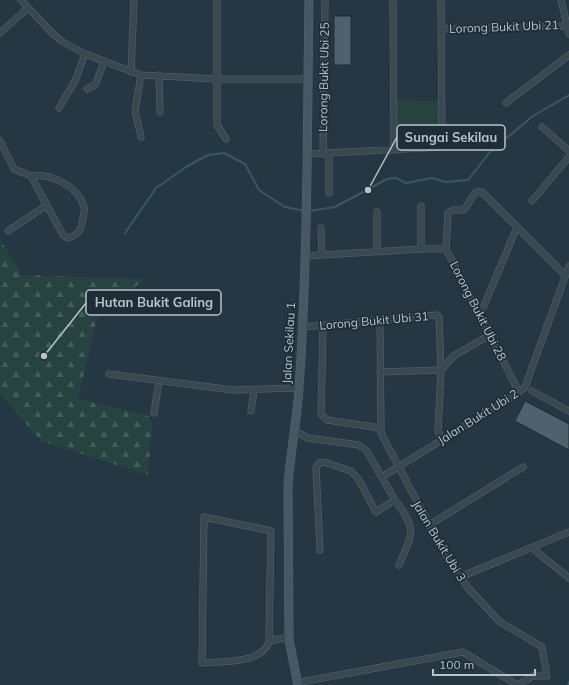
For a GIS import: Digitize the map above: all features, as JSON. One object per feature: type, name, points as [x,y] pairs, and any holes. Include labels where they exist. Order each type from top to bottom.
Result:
[{"type":"street","points":[[21,0],[58,38],[85,54],[141,75],[217,79],[308,79]]},
{"type":"street","points":[[131,72],[134,0]]},
{"type":"street","points":[[217,0],[217,125],[226,139]]},
{"type":"street","name":"Jalan Sekilau 1","points":[[297,682],[289,637],[288,487],[289,462],[296,432],[307,220],[309,0]]},
{"type":"street","name":"Lorong Bukit Ubi 25","points":[[325,0],[326,154],[329,193]]},
{"type":"street","points":[[393,0],[394,150]]},
{"type":"street","points":[[308,154],[442,147],[441,0]]},
{"type":"street","points":[[561,0],[569,34]]},
{"type":"street","points":[[0,33],[28,8]]},
{"type":"street","name":"Lorong Bukit Ubi 21","points":[[441,29],[567,26]]},
{"type":"street","points":[[59,108],[75,81],[85,54]]},
{"type":"street","points":[[506,104],[569,55]]},
{"type":"street","points":[[87,89],[95,85],[104,62]]},
{"type":"street","points":[[141,75],[135,110],[141,137]]},
{"type":"street","points":[[159,75],[160,112]]},
{"type":"street","points":[[542,127],[569,151]]},
{"type":"street","points":[[0,141],[14,169],[31,176],[40,175],[54,178],[70,188],[80,199],[84,211],[81,227],[76,234],[68,238],[63,235],[31,176]]},
{"type":"street","points":[[532,202],[569,157]]},
{"type":"street","points":[[446,249],[448,214],[453,210],[464,210],[476,192],[479,191],[565,275]]},
{"type":"street","points":[[8,231],[47,205]]},
{"type":"street","points":[[420,249],[421,206]]},
{"type":"street","points":[[376,251],[377,212]]},
{"type":"street","points":[[480,315],[517,227]]},
{"type":"street","points":[[321,228],[322,255]]},
{"type":"street","name":"Lorong Bukit Ubi 28","points":[[305,256],[376,251],[446,249],[520,392]]},
{"type":"street","name":"Jalan Bukit Ubi 2","points":[[382,477],[520,392],[525,387],[569,266]]},
{"type":"street","name":"Lorong Bukit Ubi 31","points":[[302,327],[437,315],[439,318],[441,370]]},
{"type":"street","points":[[323,325],[321,414],[327,420],[380,428],[380,320]]},
{"type":"street","points":[[442,440],[438,431],[441,370],[455,355],[490,335]]},
{"type":"street","points":[[380,372],[441,370]]},
{"type":"street","points":[[109,374],[233,390],[299,388]]},
{"type":"street","points":[[154,413],[159,381]]},
{"type":"street","points":[[251,411],[254,390]]},
{"type":"street","points":[[532,391],[569,411]]},
{"type":"street","name":"Jalan Bukit Ubi 3","points":[[380,428],[398,468],[444,553],[460,577],[495,618],[542,647],[547,676],[533,676],[517,685]]},
{"type":"street","points":[[296,432],[308,438],[358,445],[366,450],[395,500],[407,517],[411,528],[410,538],[399,565]]},
{"type":"street","points":[[320,550],[316,468],[319,464],[324,462],[351,471],[359,480],[376,512],[395,500]]},
{"type":"street","points":[[429,525],[523,466]]},
{"type":"street","points":[[204,517],[271,531],[269,641],[267,649],[258,656],[202,662],[204,517]]},
{"type":"street","points":[[460,577],[569,532]]},
{"type":"street","points":[[532,548],[569,578]]},
{"type":"street","points":[[269,641],[289,637]]},
{"type":"street","points":[[297,682],[463,652],[517,685]]},
{"type":"green space","points":[[396,100],[445,101],[445,150],[397,153]]},
{"type":"green space","points":[[0,239],[22,275],[145,279],[97,318],[78,399],[149,416],[152,424],[148,475],[41,441],[0,394]]},
{"type":"building","points":[[334,16],[351,16],[351,65],[334,65]]},
{"type":"building","points":[[525,401],[569,424],[569,450],[515,421]]},
{"type":"waterway","points":[[309,211],[335,207],[387,179],[396,178],[406,183],[432,178],[446,182],[468,180],[490,152],[503,141],[533,116],[569,95]]},
{"type":"waterway","points":[[125,233],[156,188],[186,167],[208,155],[224,153],[245,164],[259,190],[285,207],[305,211]]},
{"type":"place","name":"Sungai Sekilau","points":[[368,190]]},
{"type":"place","name":"Hutan Bukit Galing","points":[[44,356]]}]
